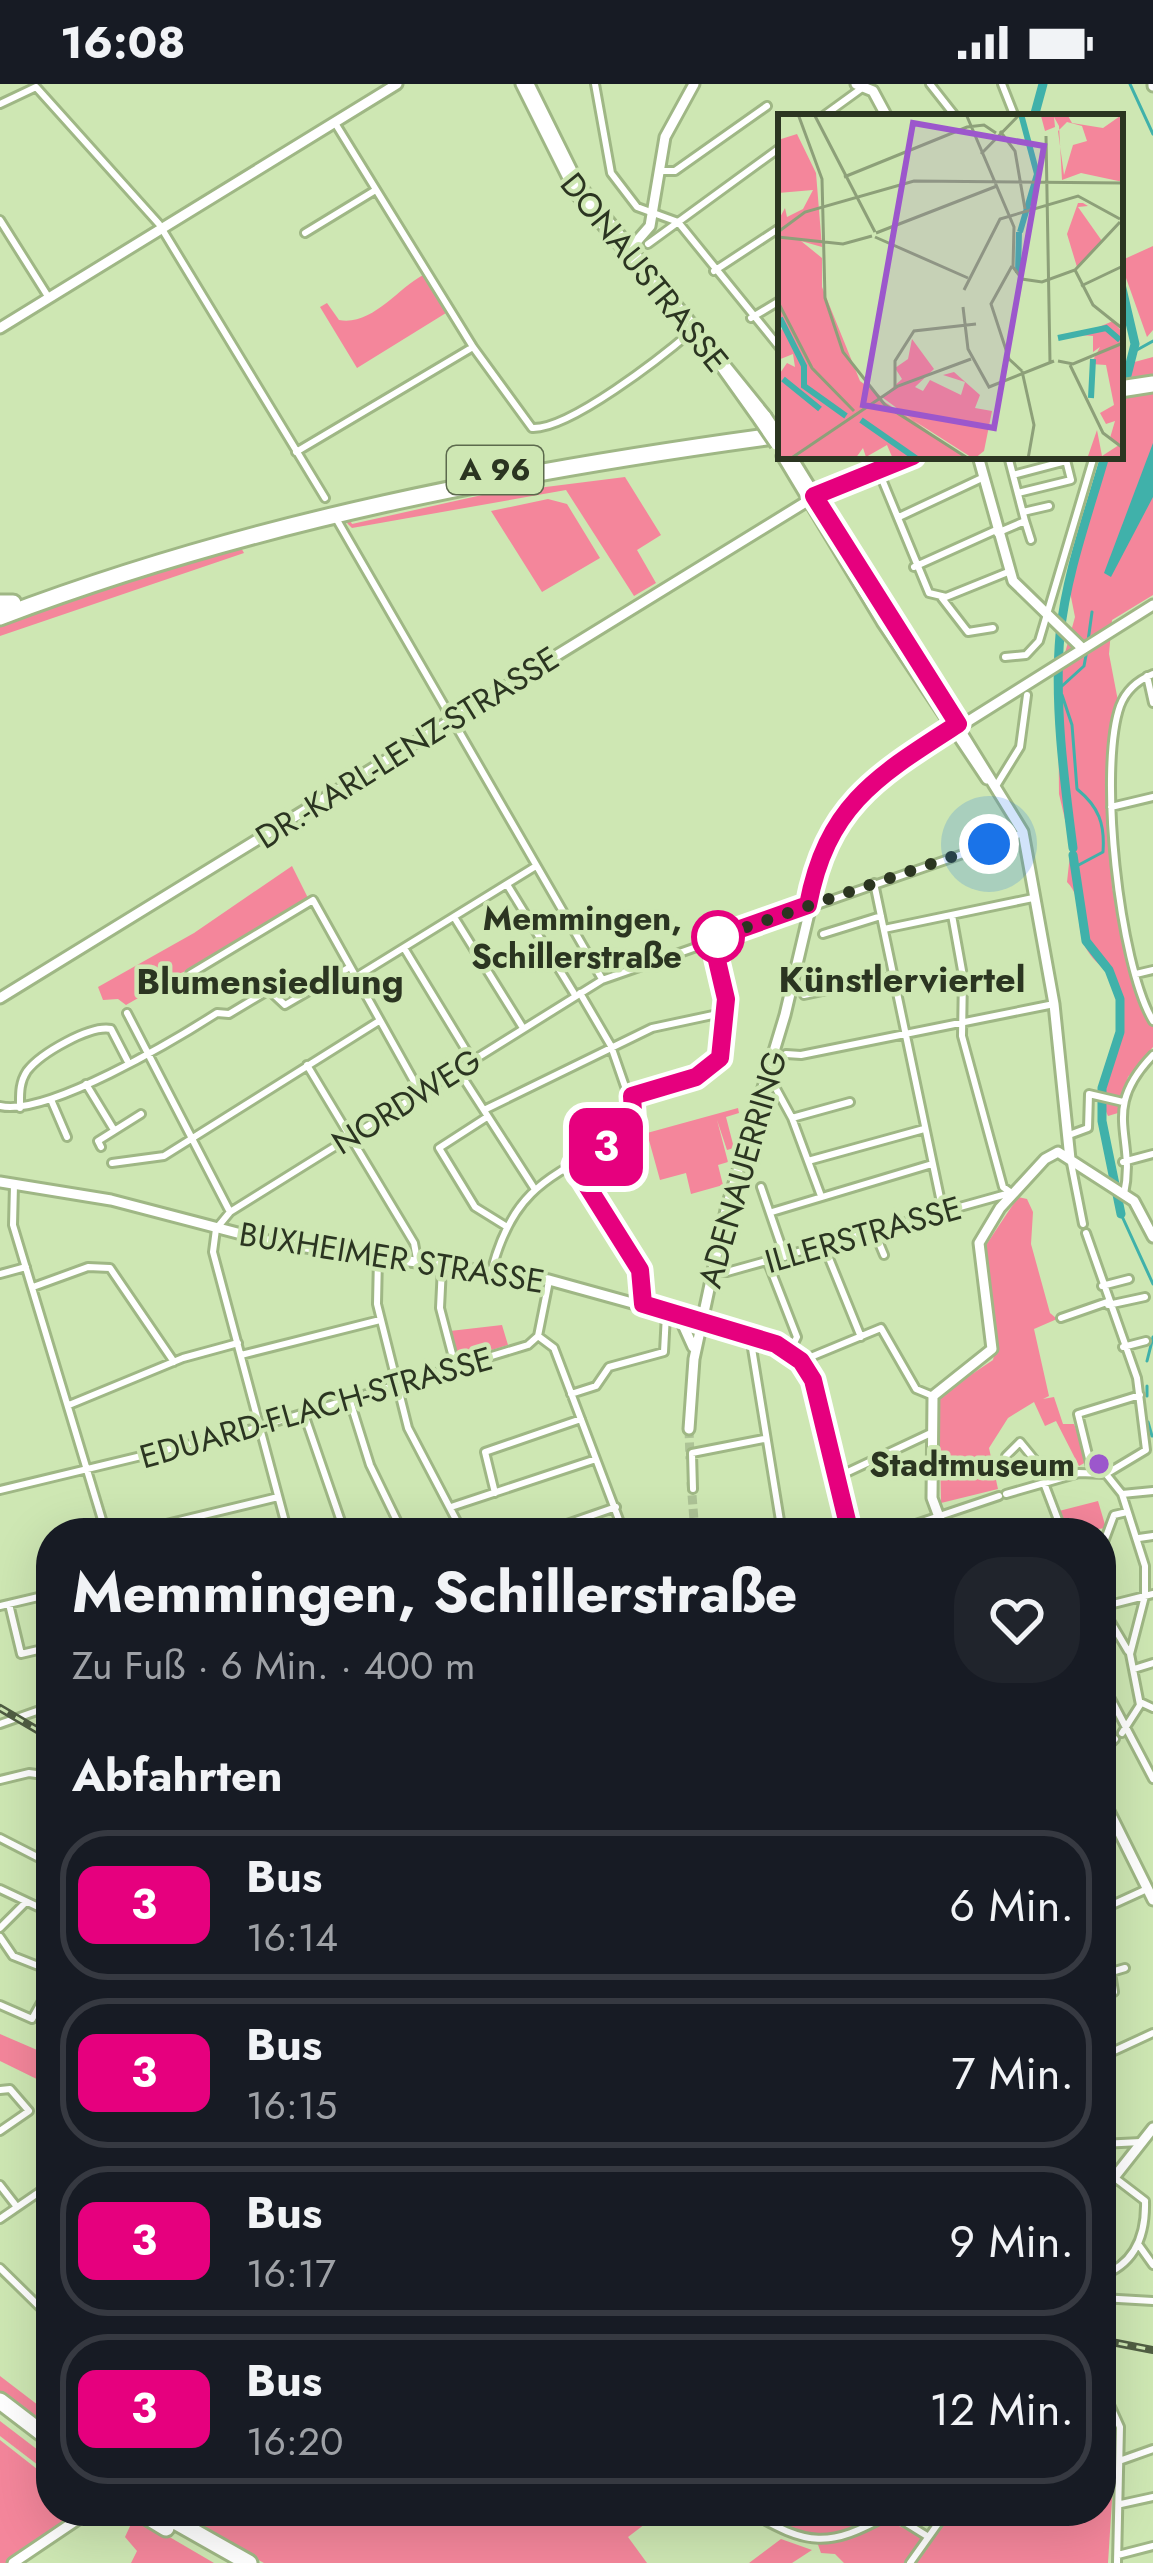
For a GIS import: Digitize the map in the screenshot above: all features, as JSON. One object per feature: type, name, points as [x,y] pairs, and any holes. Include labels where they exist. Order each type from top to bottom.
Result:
[{"type":"highway","points":[[1123,385],[1153,380]]},
{"type":"highway","name":"A 96","points":[[4,604],[177,548],[382,494],[527,464],[778,445]]},
{"type":"highway","name":"A 96","points":[[0,617],[200,550],[384,501],[568,465],[778,445]]},
{"type":"highway","points":[[0,2401],[36,2429]]},
{"type":"highway","points":[[0,2414],[36,2442]]},
{"type":"highway","points":[[164,2526],[227,2563]]},
{"type":"highway","points":[[184,2526],[249,2563]]},
{"type":"street","points":[[0,328],[397,84]]},
{"type":"street","name":"DONAUSTRASSE","points":[[525,84],[568,182],[628,249],[778,439]]},
{"type":"street","points":[[596,84],[611,173],[634,204],[678,222],[778,346]]},
{"type":"street","points":[[628,249],[647,232],[670,124],[694,84]]},
{"type":"street","points":[[929,84],[954,114]]},
{"type":"street","points":[[1003,84],[1014,114]]},
{"type":"street","points":[[0,104],[32,85],[163,230],[325,498]]},
{"type":"street","points":[[826,114],[866,86],[885,114]]},
{"type":"street","points":[[657,170],[676,171],[766,106]]},
{"type":"street","points":[[334,123],[518,416],[539,430],[657,361],[692,331]]},
{"type":"street","points":[[648,244],[778,149]]},
{"type":"street","points":[[305,232],[374,190]]},
{"type":"street","points":[[0,220],[49,298]]},
{"type":"street","points":[[714,271],[778,229]]},
{"type":"street","name":"DONAUSTRASSE","points":[[628,249],[763,418]]},
{"type":"street","points":[[751,318],[778,302]]},
{"type":"street","points":[[296,452],[472,346]]},
{"type":"street","name":"DONAUSTRASSE","points":[[790,459],[1023,832],[1054,1004],[1070,1159]]},
{"type":"street","points":[[811,498],[907,459]]},
{"type":"street","points":[[979,459],[1008,572],[1020,592],[1083,645]]},
{"type":"street","points":[[1010,459],[1031,540]]},
{"type":"street","points":[[1013,475],[1063,459]]},
{"type":"street","points":[[1018,493],[1071,480],[1066,459]]},
{"type":"street","points":[[1005,657],[1033,650],[1093,459]]},
{"type":"street","points":[[879,472],[914,567],[929,593],[941,597],[968,632],[993,628]]},
{"type":"street","points":[[897,518],[982,478]]},
{"type":"street","name":"DR.-KARL-LENZ-STRASSE","points":[[0,998],[811,498]]},
{"type":"street","points":[[914,567],[1049,506]]},
{"type":"street","points":[[337,520],[602,980]]},
{"type":"street","points":[[941,597],[1008,572]]},
{"type":"street","name":"ADENAUERRING","points":[[689,1429],[694,1359],[713,1270],[785,1015],[827,837],[851,802],[955,726],[1153,605]]},
{"type":"street","points":[[1153,703],[1150,675],[1129,690],[1118,711],[1111,807],[1136,974],[1153,1021]]},
{"type":"street","points":[[996,786],[1020,747],[1027,695]]},
{"type":"street","points":[[1111,807],[1153,797]]},
{"type":"street","name":"NORDWEG","points":[[216,1229],[230,1212],[602,980],[1023,832]]},
{"type":"street","points":[[356,977],[536,866]]},
{"type":"street","points":[[874,883],[943,1212]]},
{"type":"street","points":[[492,1269],[504,1226],[534,1188],[629,1133],[637,1121],[611,1046],[507,885]]},
{"type":"street","points":[[884,929],[1037,897]]},
{"type":"street","points":[[190,974],[313,900],[420,1092]]},
{"type":"street","points":[[952,915],[963,976],[962,1022],[1004,1187],[1014,1193]]},
{"type":"street","points":[[823,934],[881,916]]},
{"type":"street","points":[[454,917],[523,1028]]},
{"type":"street","points":[[712,939],[724,975],[727,1012],[725,1041],[714,1066]]},
{"type":"street","points":[[404,948],[472,1060]]},
{"type":"street","points":[[0,1106],[20,1109],[52,1102],[127,1060],[148,1055],[217,1013],[229,1014],[269,990],[285,1005],[350,967]]},
{"type":"street","points":[[1136,974],[1153,970]]},
{"type":"street","points":[[804,995],[893,976]]},
{"type":"street","points":[[786,1054],[801,1055],[1054,1004]]},
{"type":"street","points":[[504,1226],[475,1207],[439,1148],[486,1114],[611,1046],[672,1022],[727,1012]]},
{"type":"street","points":[[127,1013],[230,1212]]},
{"type":"street","points":[[112,1163],[157,1159],[380,1021]]},
{"type":"street","points":[[20,1109],[20,1087],[28,1071],[96,1028],[111,1029],[127,1060]]},
{"type":"street","points":[[1119,1190],[1124,1102],[1136,1073],[1153,1055]]},
{"type":"street","points":[[307,1065],[414,1243],[417,1259]]},
{"type":"street","points":[[457,1069],[534,1188]]},
{"type":"street","points":[[86,1084],[114,1130]]},
{"type":"street","points":[[773,1085],[792,1118],[821,1196]]},
{"type":"street","points":[[1069,1135],[1087,1129],[1086,1096],[1124,1102]]},
{"type":"street","points":[[52,1102],[67,1137]]},
{"type":"street","points":[[792,1118],[850,1102]]},
{"type":"street","points":[[101,1147],[98,1141],[141,1114]]},
{"type":"street","points":[[808,1161],[925,1130]]},
{"type":"street","points":[[933,1396],[992,1349],[978,1248],[1014,1193],[1050,1154],[1070,1159],[1119,1190],[1153,1237]]},
{"type":"street","points":[[1123,1162],[1153,1154]]},
{"type":"street","points":[[1070,1159],[1083,1224]]},
{"type":"street","points":[[772,1212],[932,1164]]},
{"type":"street","points":[[574,1165],[640,1270],[643,1304]]},
{"type":"street","name":"BUXHEIMER STRASSE","points":[[0,1182],[111,1200],[216,1229],[549,1280],[701,1322]]},
{"type":"street","points":[[14,1184],[11,1215],[102,1518]]},
{"type":"street","points":[[761,1187],[785,1257]]},
{"type":"street","name":"ILLERSTRASSE","points":[[713,1270],[727,1272],[1014,1193]]},
{"type":"street","points":[[216,1229],[214,1252],[283,1518]]},
{"type":"street","points":[[874,1231],[884,1255]]},
{"type":"street","points":[[1086,1233],[1140,1395],[1146,1450],[1106,1474]]},
{"type":"street","points":[[824,1245],[862,1337]]},
{"type":"street","points":[[378,1256],[380,1320],[397,1388],[414,1444],[457,1518]]},
{"type":"street","points":[[767,1260],[796,1337],[790,1351]]},
{"type":"street","points":[[442,1262],[440,1308],[456,1369]]},
{"type":"street","points":[[0,1274],[26,1267]]},
{"type":"street","points":[[33,1287],[88,1267],[110,1268],[174,1362]]},
{"type":"street","points":[[549,1280],[538,1336],[553,1345],[619,1518]]},
{"type":"street","points":[[1102,1286],[1129,1280]]},
{"type":"street","points":[[1061,1318],[1145,1297]]},
{"type":"street","points":[[571,1394],[596,1386],[610,1367],[664,1352],[666,1311]]},
{"type":"street","points":[[680,1316],[689,1329],[694,1359]]},
{"type":"street","points":[[242,1355],[380,1320]]},
{"type":"street","points":[[701,1322],[790,1351],[801,1361],[813,1380],[845,1518]]},
{"type":"street","points":[[801,1361],[881,1328],[896,1345],[916,1390],[933,1396]]},
{"type":"street","name":"EDUARD-FLACH-STRASSE","points":[[0,1490],[397,1388],[528,1346],[538,1336]]},
{"type":"street","points":[[750,1336],[779,1518]]},
{"type":"street","points":[[1123,1347],[1146,1341]]},
{"type":"street","points":[[69,1405],[174,1362],[238,1343]]},
{"type":"street","points":[[1092,1471],[1077,1415],[1140,1395]]},
{"type":"street","points":[[933,1396],[936,1516]]},
{"type":"street","points":[[350,1400],[370,1465],[396,1518]]},
{"type":"street","points":[[304,1414],[340,1518]]},
{"type":"street","points":[[495,1493],[484,1460],[487,1450],[581,1418]]},
{"type":"street","points":[[833,1479],[934,1431]]},
{"type":"street","points":[[693,1489],[692,1453],[764,1439]]},
{"type":"street","points":[[1006,1456],[1020,1442],[1047,1481],[1058,1518]]},
{"type":"street","points":[[452,1507],[597,1459]]},
{"type":"street","points":[[930,1518],[1047,1481],[1092,1471],[1106,1474],[1122,1494],[1139,1538],[1149,1595],[1130,1654]]},
{"type":"street","points":[[1122,1494],[1153,1491]]},
{"type":"street","points":[[191,1518],[278,1497]]},
{"type":"street","points":[[584,1518],[616,1507]]},
{"type":"street","points":[[1113,1518],[1128,1511]]},
{"type":"street","points":[[1139,1538],[1153,1536]]},
{"type":"street","points":[[1116,1603],[1149,1595]]},
{"type":"street","points":[[36,1598],[5,1605],[21,1654],[36,1650]]},
{"type":"street","points":[[1116,1631],[1130,1654],[1140,1702],[1116,1738]]},
{"type":"street","points":[[1132,1669],[1153,1663]]},
{"type":"street","points":[[1140,1702],[1153,1708]]},
{"type":"street","points":[[0,1724],[36,1711]]},
{"type":"street","points":[[1116,1723],[1153,1779]]},
{"type":"street","points":[[0,1780],[36,1774]]},
{"type":"street","points":[[1116,1825],[1153,1900]]},
{"type":"street","points":[[0,1838],[36,1856]]},
{"type":"street","points":[[1116,1903],[1147,1888]]},
{"type":"street","points":[[0,1889],[36,1906]]},
{"type":"street","points":[[0,1928],[26,1901]]},
{"type":"street","points":[[0,1937],[13,1956],[36,1965]]},
{"type":"street","points":[[1116,1971],[1125,1968]]},
{"type":"street","points":[[0,2006],[32,2019],[36,2012]]},
{"type":"street","points":[[1116,2049],[1153,2033]]},
{"type":"street","points":[[0,2090],[10,2089],[29,2111],[0,2131]]},
{"type":"street","points":[[1116,2174],[1153,2128]]},
{"type":"street","points":[[1116,2144],[1141,2143]]},
{"type":"street","points":[[1116,2179],[1145,2201]]},
{"type":"street","points":[[0,2185],[17,2207]]},
{"type":"street","points":[[1116,2268],[1125,2264],[1138,2244],[1145,2201],[1153,2192]]},
{"type":"street","points":[[0,2219],[36,2194]]},
{"type":"street","points":[[1138,2244],[1153,2265]]},
{"type":"street","points":[[0,2269],[36,2304]]},
{"type":"street","points":[[1116,2299],[1153,2301]]},
{"type":"street","points":[[1116,2416],[1122,2460],[1118,2559],[1153,2546]]},
{"type":"street","points":[[1122,2460],[1153,2449]]},
{"type":"street","points":[[1121,2504],[1153,2497]]},
{"type":"street","points":[[13,2563],[67,2526]]},
{"type":"street","points":[[774,2526],[814,2542],[855,2526]]},
{"type":"street","points":[[910,2526],[927,2536]]},
{"type":"street","points":[[910,2563],[935,2526]]},
{"type":"shaded area","points":[[1153,246],[1153,330],[1147,337],[1123,269],[1123,260]]},
{"type":"shaded area","points":[[423,275],[446,313],[357,368],[320,307],[327,303],[339,320],[362,317]]},
{"type":"shaded area","points":[[1153,357],[1153,595],[1112,620],[1109,654],[1118,701],[1108,793],[1112,887],[1130,975],[1153,1027],[1153,1047],[1128,1077],[1118,1113],[1108,1116],[1105,1091],[1121,997],[1115,982],[1084,944],[1076,896],[1067,882],[1071,845],[1059,794],[1058,678],[1075,617],[1067,577],[1071,558],[1104,459],[1123,459],[1127,364]]},
{"type":"shaded area","points":[[625,477],[661,535],[637,550],[656,583],[634,596],[566,490],[352,528],[341,517],[348,516],[352,524],[482,495]]},
{"type":"shaded area","points":[[548,499],[567,504],[600,558],[542,592],[491,511]]},
{"type":"shaded area","points":[[239,544],[244,553],[0,636],[0,624]]},
{"type":"shaded area","points":[[292,866],[309,900],[126,1005],[118,999],[103,1000],[98,987],[194,933]]},
{"type":"shaded area","points":[[738,1108],[739,1113],[726,1117],[734,1148],[727,1150],[717,1120],[728,1162],[718,1165],[723,1185],[691,1194],[686,1173],[660,1180],[647,1133]]},
{"type":"shaded area","points":[[1018,1197],[1027,1199],[1033,1212],[1031,1244],[1050,1313],[1057,1319],[1034,1329],[1049,1396],[1043,1399],[1054,1397],[1063,1424],[1074,1424],[1088,1461],[1079,1466],[1056,1421],[1045,1426],[1034,1402],[1008,1418],[989,1448],[998,1489],[941,1503],[939,1396],[993,1360],[997,1340],[986,1245]]},
{"type":"shaded area","points":[[502,1325],[508,1345],[459,1360],[450,1331]]},
{"type":"shaded area","points":[[1098,1501],[1103,1518],[1061,1518],[1059,1511]]},
{"type":"shaded area","points":[[0,2034],[36,2050],[36,2079],[0,2061]]},
{"type":"shaded area","points":[[0,2376],[36,2404],[36,2421],[0,2393]]},
{"type":"shaded area","points":[[0,2421],[36,2449],[36,2464],[0,2436]]},
{"type":"shaded area","points":[[0,2440],[36,2468],[36,2526],[62,2526],[0,2563]]},
{"type":"shaded area","points":[[130,2526],[151,2526],[214,2563],[131,2563],[137,2551],[125,2537]]},
{"type":"shaded area","points":[[197,2526],[642,2526],[628,2537],[647,2563],[264,2563]]},
{"type":"shaded area","points":[[774,2526],[899,2526],[928,2540],[939,2526],[1110,2526],[1108,2563],[844,2563],[835,2554],[821,2553],[817,2542]]},
{"type":"shaded area","points":[[781,2539],[812,2550],[792,2563],[749,2563]]},
{"type":"water","points":[[1153,443],[1153,497],[1111,577],[1104,573]]},
{"type":"waterway","points":[[1035,114],[1043,84]]},
{"type":"waterway","points":[[1130,84],[1153,134]]},
{"type":"waterway","points":[[1123,293],[1135,344],[1123,391]]},
{"type":"waterway","points":[[1135,351],[1153,341]]},
{"type":"waterway","points":[[1073,848],[1059,715],[1060,635],[1072,568],[1104,459]]},
{"type":"waterway","points":[[1088,641],[1092,612]]},
{"type":"waterway","points":[[1062,686],[1084,666],[1087,650]]},
{"type":"waterway","points":[[1062,695],[1072,725],[1077,789],[1091,802],[1103,833],[1103,852],[1073,868]]},
{"type":"waterway","points":[[1073,855],[1086,941],[1109,970],[1120,999],[1120,1032],[1102,1088],[1102,1121],[1121,1214]]},
{"type":"waterway","points":[[1121,1214],[1153,1284]]},
{"type":"waterway","points":[[1147,1361],[1153,1337]]},
{"type":"waterway","points":[[1147,1386],[1147,1396]]},
{"type":"waterway","points":[[1148,1422],[1152,1436]]},
{"type":"tunnel","points":[[689,1429],[690,1459]]},
{"type":"tunnel","points":[[691,1482],[694,1518]]},
{"type":"railway","points":[[0,1708],[36,1729]]},
{"type":"railway","points":[[1116,2343],[1153,2350]]},
{"type":"bus line","name":"3","points":[[845,1518],[807,1368],[776,1344],[643,1304],[640,1270],[574,1165],[634,1128],[637,1114],[632,1096],[696,1077],[720,1058],[726,999],[712,939],[808,905],[827,837],[851,802],[873,781],[958,724],[814,496],[907,459]]},
{"type":"place","name":"Memmingen, Schillerstraße","points":[[718,937]]},
{"type":"place","name":"Stadtmuseum","points":[[1099,1464]]},
{"type":"district","name":"Künstlerviertel","points":[[902,979]]},
{"type":"district","name":"Blumensiedlung","points":[[270,981]]},
{"type":"route","points":[[718,937],[712,939],[989,844]]}]
